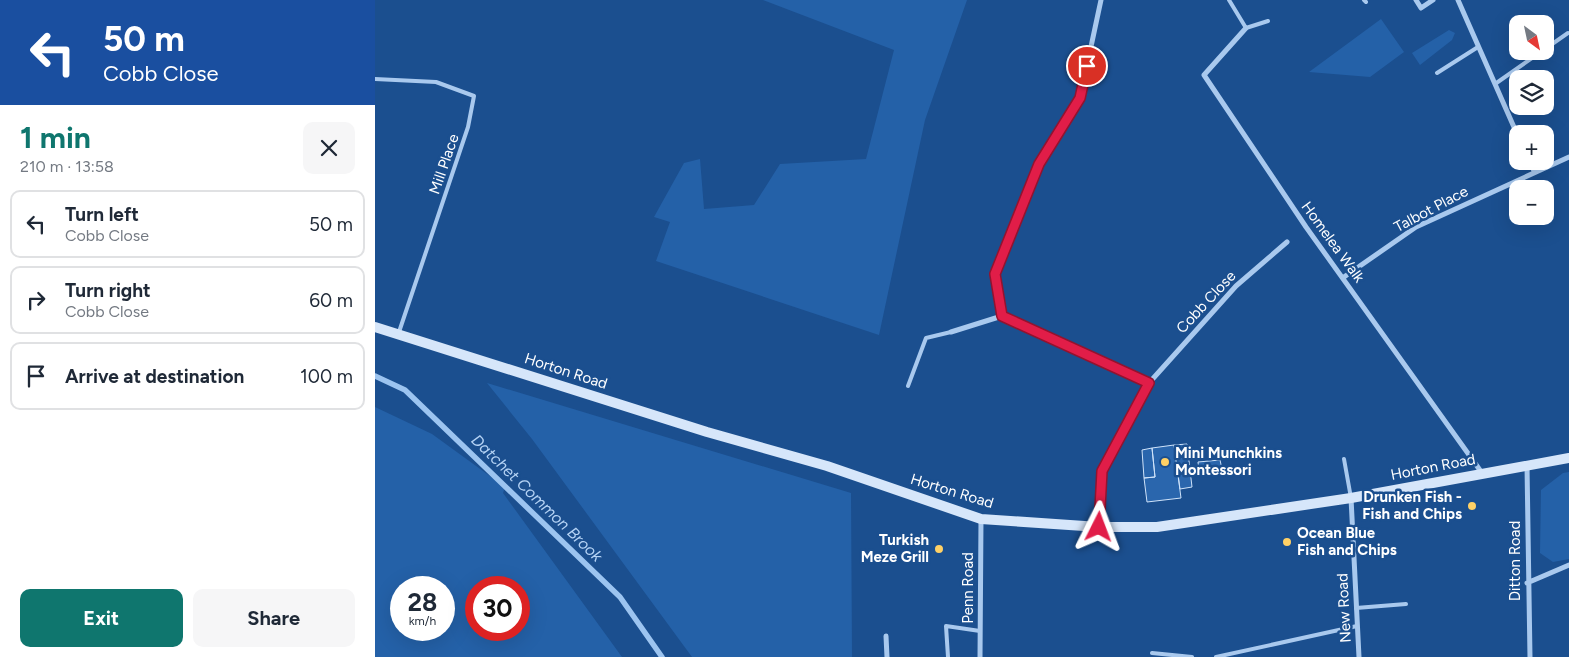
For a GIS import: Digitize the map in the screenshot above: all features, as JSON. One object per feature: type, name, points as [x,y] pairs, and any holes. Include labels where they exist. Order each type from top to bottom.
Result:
[{"type":"main road","name":"Horton Road","points":[[375,327],[707,432],[827,466],[981,519],[1099,527],[1157,527],[1351,498],[1569,458]]},
{"type":"street","points":[[1002,316],[995,274],[1039,164],[1080,98],[1101,0]]},
{"type":"street","points":[[1416,0],[1421,8],[1433,0]]},
{"type":"street","points":[[1458,0],[1513,125]]},
{"type":"street","name":"Homelea Walk","points":[[1246,28],[1203,75],[1306,227],[1344,277],[1482,473]]},
{"type":"street","name":"Talbot Place","points":[[1344,277],[1416,227],[1569,156]]},
{"type":"street","name":"Cobb Close","points":[[1099,527],[1102,471],[1149,383],[1236,286],[1287,242]]},
{"type":"street","points":[[951,332],[1002,316],[1149,383]]},
{"type":"street","name":"Ditton Road","points":[[1527,465],[1527,583],[1530,657]]},
{"type":"street","name":"New Road","points":[[1351,498],[1359,657]]},
{"type":"street","name":"Penn Road","points":[[980,657],[981,519]]},
{"type":"street","points":[[1527,583],[1569,565]]},
{"type":"street","points":[[886,636],[887,657]]},
{"type":"lane","points":[[1229,0],[1246,28],[1268,21]]},
{"type":"lane","points":[[1554,43],[1567,33]]},
{"type":"lane","points":[[1437,73],[1478,47]]},
{"type":"lane","points":[[1495,84],[1530,60]]},
{"type":"lane","name":"Mill Place","points":[[375,79],[436,82],[474,96],[468,127],[399,334]]},
{"type":"lane","points":[[908,386],[926,338],[951,332]]},
{"type":"lane","points":[[1344,458],[1351,498]]},
{"type":"lane","points":[[1356,608],[1406,604]]},
{"type":"lane","points":[[948,657],[946,626],[980,631]]},
{"type":"lane","points":[[1216,657],[1357,626]]},
{"type":"lane","points":[[1152,653],[1192,657]]},
{"type":"shaded area","points":[[763,0],[967,0],[925,120],[879,335],[656,261],[670,222],[654,217],[684,163],[700,159],[704,209],[754,205],[780,164],[866,159],[894,50]]},
{"type":"shaded area","points":[[1381,19],[1404,52],[1370,77],[1309,72]]},
{"type":"shaded area","points":[[1449,30],[1455,33],[1452,40],[1420,65],[1412,53]]},
{"type":"shaded area","points":[[487,383],[851,493],[852,657],[692,657],[532,439]]},
{"type":"shaded area","points":[[375,407],[432,434],[505,487],[503,493],[622,657],[375,657]]},
{"type":"shaded area","points":[[1569,472],[1569,559],[1553,562],[1540,553],[1541,490],[1563,473]]},
{"type":"building","points":[[1187,444],[1192,487],[1180,489],[1174,445]]},
{"type":"building","name":"Mini Munchkins Montessori","points":[[1174,445],[1181,498],[1147,502],[1144,478],[1155,477],[1152,448]]},
{"type":"building","points":[[1152,448],[1155,477],[1144,478],[1142,450]]},
{"type":"building","points":[[1220,460],[1222,469],[1199,471],[1198,462]]},
{"type":"waterway","name":"Datchet Common Brook","points":[[375,376],[405,390],[620,597],[662,657]]},
{"type":"place","name":"Mini Munchkins Montessori","points":[[1165,462]]},
{"type":"place","name":"Drunken Fish - Fish and Chips","points":[[1472,506]]},
{"type":"place","name":"Ocean Blue Fish and Chips","points":[[1287,542]]},
{"type":"place","name":"Turkish Meze Grill","points":[[939,549]]},
{"type":"route","points":[[1087,66],[1080,98],[1039,164],[995,274],[1002,316],[1149,383],[1102,471],[1099,527]]}]
